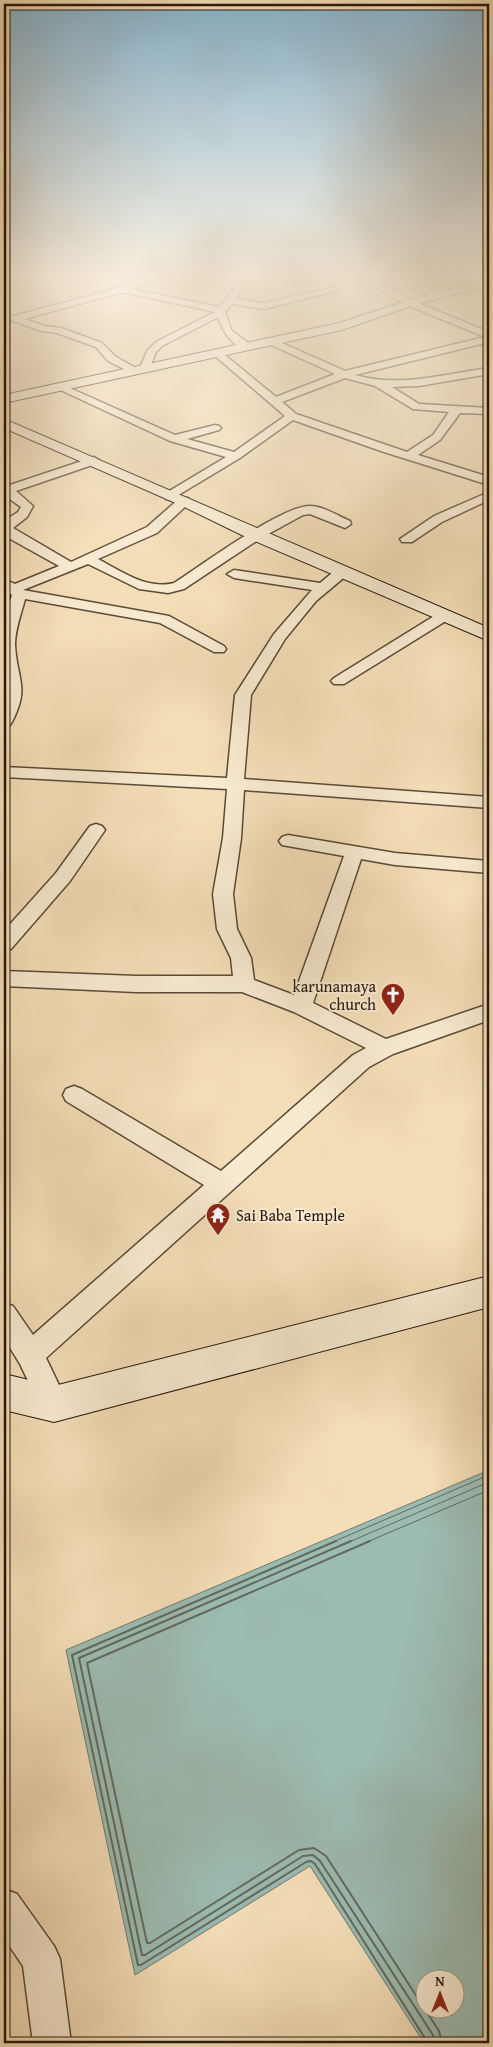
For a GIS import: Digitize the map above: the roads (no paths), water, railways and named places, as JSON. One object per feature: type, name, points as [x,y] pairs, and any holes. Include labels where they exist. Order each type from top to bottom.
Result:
[{"type":"street","points":[[4,399],[132,372]]},
{"type":"street","points":[[240,372],[292,416],[322,428],[408,456],[489,480]]},
{"type":"street","points":[[339,372],[378,383],[408,383],[485,372]]},
{"type":"street","points":[[276,401],[355,372]]},
{"type":"street","points":[[378,383],[417,406],[489,411]]},
{"type":"street","points":[[58,387],[174,439],[236,456]]},
{"type":"street","points":[[408,456],[437,439],[446,429],[456,409]]},
{"type":"street","points":[[12,589],[70,567],[152,530],[177,498],[292,416]]},
{"type":"street","points":[[4,423],[177,498],[256,535],[489,635]]},
{"type":"street","points":[[174,439],[215,428]]},
{"type":"street","points":[[6,491],[94,462]]},
{"type":"street","points":[[6,491],[23,501],[27,506],[27,510],[7,525],[6,528],[10,533],[70,567]]},
{"type":"street","points":[[408,539],[438,519],[489,496]]},
{"type":"street","points":[[88,559],[147,588],[172,589],[256,535],[300,511],[312,510],[345,524]]},
{"type":"street","points":[[244,984],[241,958],[227,929],[223,894],[232,838],[243,695],[279,637],[311,598],[342,572]]},
{"type":"street","points":[[234,574],[324,588]]},
{"type":"street","points":[[12,589],[164,619],[219,649]]},
{"type":"street","points":[[6,714],[15,697],[15,676],[6,653],[10,620],[17,603],[12,589]]},
{"type":"street","points":[[339,681],[444,616]]},
{"type":"street","points":[[4,772],[307,788],[489,803]]},
{"type":"street","points":[[4,944],[63,877],[96,830]]},
{"type":"street","points":[[288,841],[395,859],[489,867]]},
{"type":"street","points":[[301,1006],[354,853]]},
{"type":"street","points":[[4,979],[136,984],[244,984],[301,1006],[385,1048]]},
{"type":"street","points":[[30,1355],[361,1061],[385,1048],[489,1012]]},
{"type":"street","points":[[74,1095],[223,1184]]},
{"type":"street","points":[[4,1392],[54,1404],[489,1291]]},
{"type":"street","points":[[4,1316],[30,1355],[54,1404]]},
{"type":"street","points":[[4,1907],[41,1959],[52,2043]]},
{"type":"water","points":[[489,1470],[489,2043],[424,2043],[310,1866],[135,1975],[66,1650]]},
{"type":"place","name":"karunamaya church","points":[[393,1016]]},
{"type":"place","name":"Sai Baba Temple","points":[[218,1236]]}]
